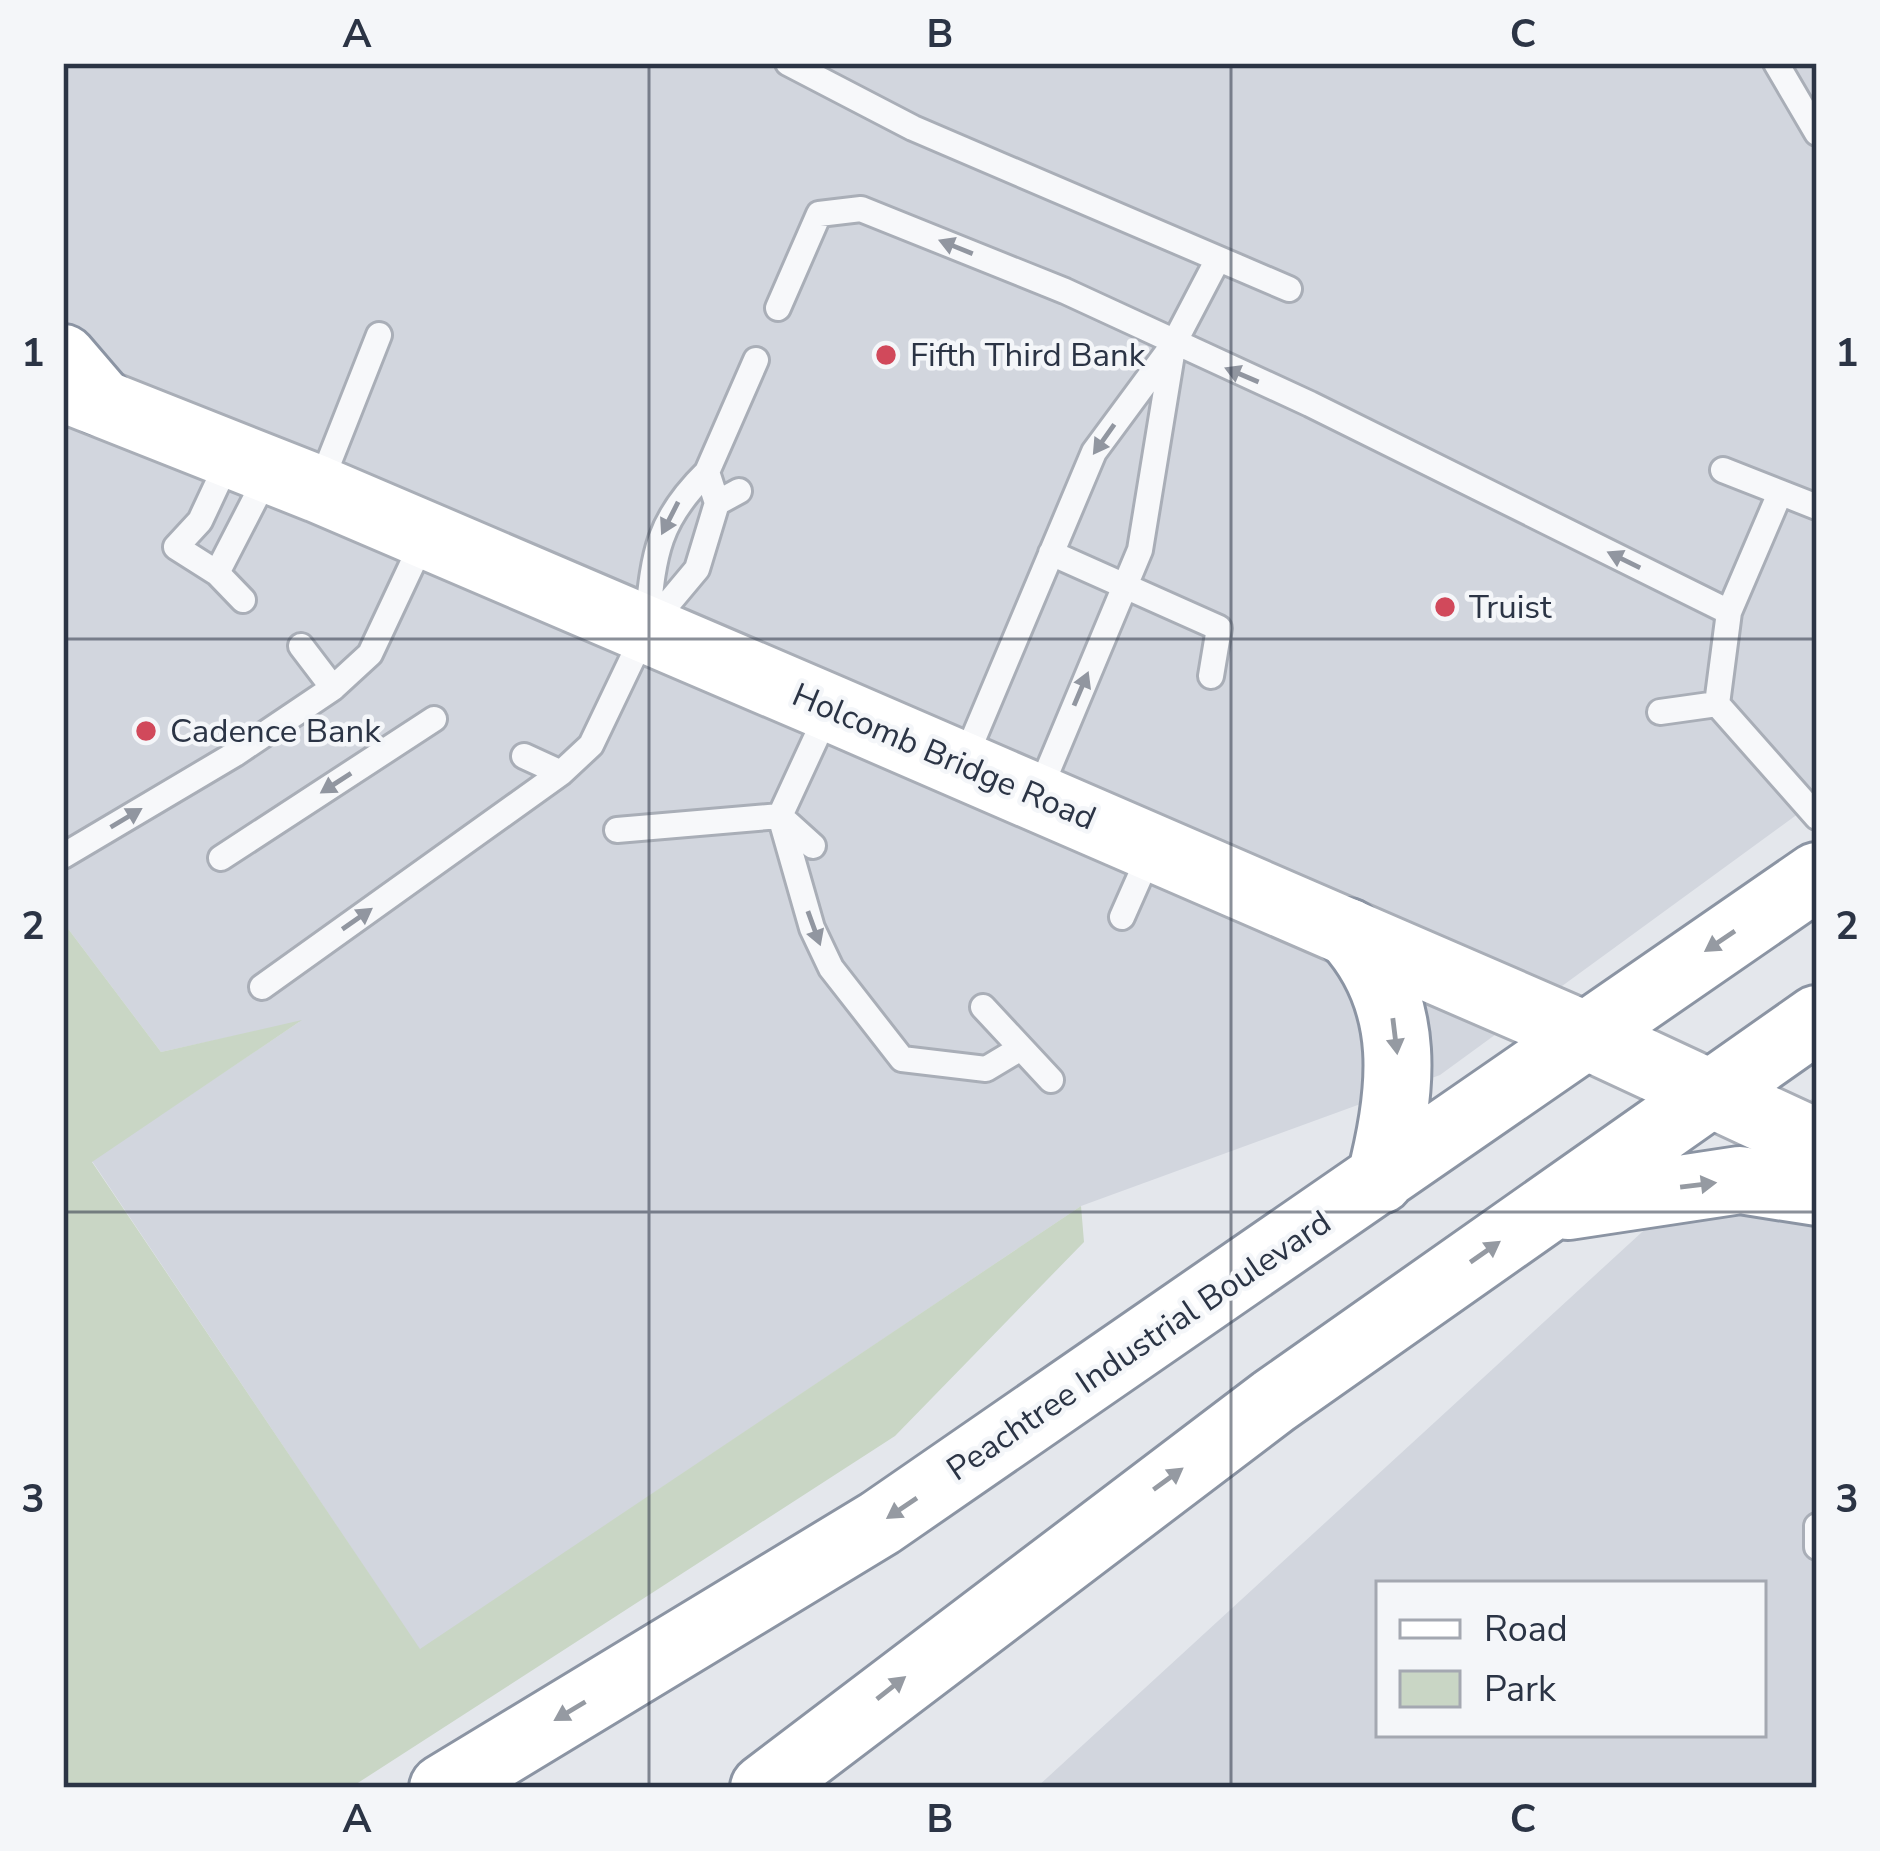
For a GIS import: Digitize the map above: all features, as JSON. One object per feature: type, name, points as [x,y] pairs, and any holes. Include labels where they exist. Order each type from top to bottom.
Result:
[{"type":"main road","name":"Holcomb Bridge Road","points":[[75,382],[1587,1036],[1817,1143]]},
{"type":"main road","name":"Peachtree Industrial Boulevard","points":[[443,1788],[880,1522],[1817,875]]},
{"type":"main road","points":[[1348,932],[1372,959],[1396,1025],[1397,1113],[1380,1180]]},
{"type":"main road","points":[[764,1788],[1110,1522],[1817,1019]]},
{"type":"main road","points":[[1541,1212],[1740,1180],[1817,1192]]},
{"type":"lane","points":[[788,63],[913,128],[1289,289]]},
{"type":"lane","points":[[1776,63],[1817,133]]},
{"type":"lane","points":[[778,308],[819,214],[861,209],[1065,291],[1173,345],[1310,404],[1729,612]]},
{"type":"lane","points":[[962,765],[1094,452],[1173,345],[1218,259]]},
{"type":"lane","points":[[217,574],[273,471],[379,335]]},
{"type":"lane","points":[[1037,797],[1140,550],[1173,345]]},
{"type":"lane","points":[[646,630],[655,549],[674,505],[707,472],[756,360]]},
{"type":"lane","points":[[1723,470],[1817,507]]},
{"type":"lane","points":[[243,599],[217,574],[176,547],[200,521],[273,471]]},
{"type":"lane","points":[[262,987],[561,773],[591,745],[646,630],[698,569],[728,497],[707,472]]},
{"type":"lane","points":[[1780,493],[1729,612],[1717,704],[1817,817]]},
{"type":"lane","points":[[63,856],[333,688],[370,654],[426,535]]},
{"type":"lane","points":[[1052,553],[1219,628],[1211,676]]},
{"type":"lane","points":[[301,646],[333,688]]},
{"type":"lane","points":[[1660,712],[1717,704]]},
{"type":"lane","points":[[830,708],[781,816],[812,928],[831,968],[902,1059],[986,1069],[1021,1048]]},
{"type":"lane","points":[[221,858],[434,718]]},
{"type":"lane","points":[[524,756],[561,773]]},
{"type":"lane","points":[[617,830],[781,816],[813,846]]},
{"type":"lane","points":[[1122,916],[1153,847]]},
{"type":"lane","points":[[983,1007],[1051,1080]]},
{"type":"lane","points":[[1817,1526],[1817,1547]]},
{"type":"shaded area","points":[[63,63],[1817,63],[1817,800],[1440,1075],[1081,1206],[420,1650],[92,1161],[299,1022],[161,1052],[63,922]]},
{"type":"shaded area","points":[[1817,1095],[1817,1788],[1036,1788],[1690,1188]]},
{"type":"green space","points":[[63,922],[161,1052],[302,1020],[92,1162],[420,1649],[1081,1206],[1084,1242],[895,1436],[350,1788],[63,1788]]},
{"type":"place","name":"Fifth Third Bank","points":[[886,355]]},
{"type":"place","name":"Truist","points":[[1445,607]]},
{"type":"place","name":"Cadence Bank","points":[[146,731]]}]
